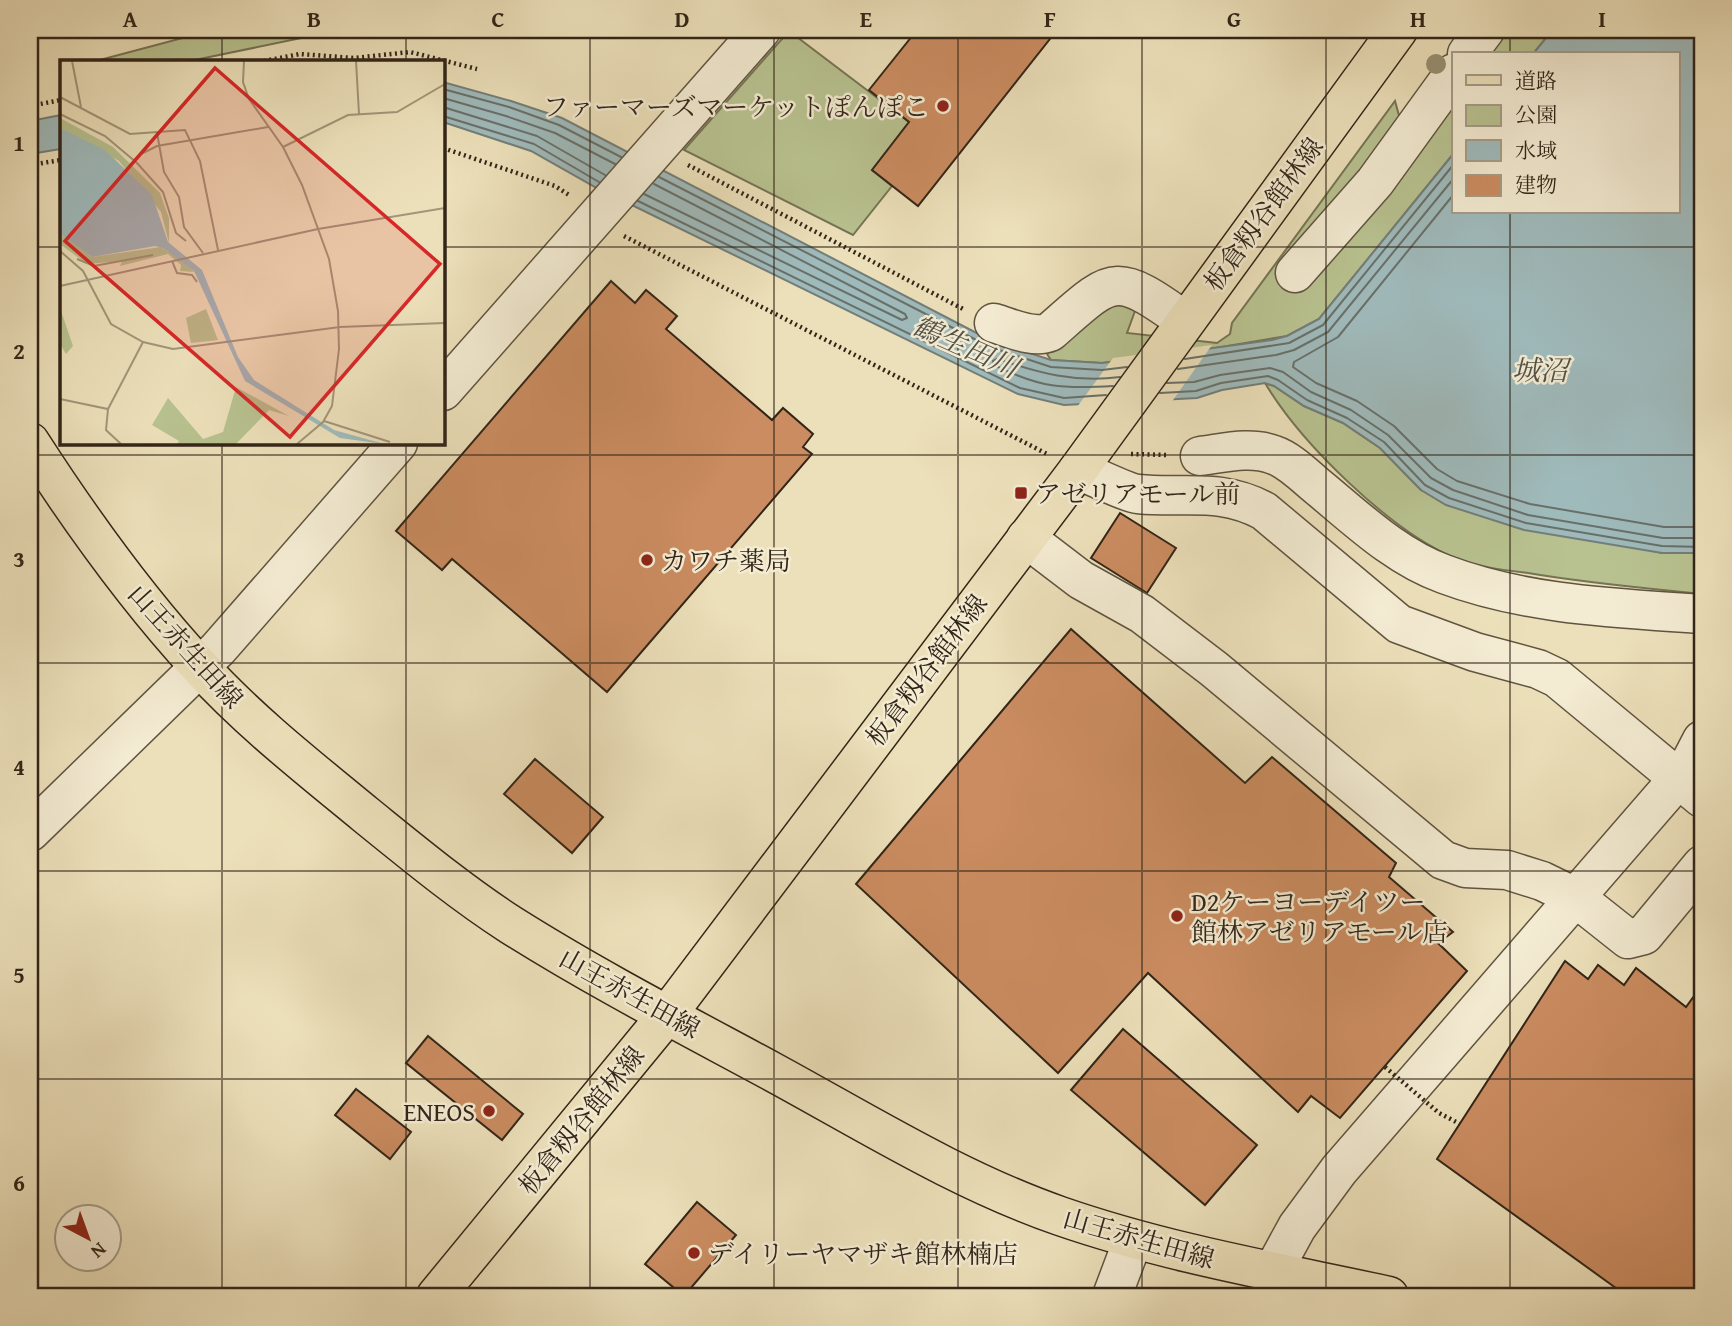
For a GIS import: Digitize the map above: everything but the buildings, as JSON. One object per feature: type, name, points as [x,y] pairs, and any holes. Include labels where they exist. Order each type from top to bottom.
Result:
[{"type":"main road","name":"板倉籾谷館林線","points":[[436,1296],[667,1015],[1078,470],[1115,442],[1181,326],[1398,30]]},
{"type":"main road","name":"山王赤生田線","points":[[30,442],[76,513],[117,568],[200,668],[228,696],[317,774],[447,879],[563,957],[980,1182],[1054,1214],[1133,1240],[1191,1255],[1389,1296]]},
{"type":"street","points":[[444,390],[761,30]]},
{"type":"street","points":[[1468,52],[1485,30]]},
{"type":"street","points":[[1295,273],[1375,182],[1452,76]]},
{"type":"street","points":[[994,323],[1030,334],[1043,335],[1050,332],[1093,294],[1104,288],[1120,285],[1148,294],[1181,326]]},
{"type":"street","points":[[30,832],[200,668],[397,444]]},
{"type":"street","points":[[1200,456],[1245,450],[1275,455],[1300,472],[1387,544],[1441,574],[1521,595],[1618,608],[1702,614]]},
{"type":"street","points":[[1078,470],[1135,494],[1218,495],[1247,501],[1265,511],[1399,624],[1475,652],[1538,668],[1557,678],[1690,788]]},
{"type":"street","points":[[1026,538],[1081,580],[1142,614],[1214,669],[1443,860],[1465,868],[1507,870],[1542,881],[1574,897],[1628,939],[1644,935],[1702,865]]},
{"type":"street","points":[[1273,1271],[1297,1227],[1339,1170],[1574,897],[1690,788],[1689,765],[1702,740]]},
{"type":"street","points":[[1112,1296],[1133,1240]]},
{"type":"path","points":[[269,60],[299,54],[354,58],[411,52],[443,60]]},
{"type":"path","points":[[444,60],[478,69]]},
{"type":"path","points":[[30,106],[60,100]]},
{"type":"path","points":[[656,147],[994,323]]},
{"type":"path","points":[[444,148],[555,186],[602,209],[620,233],[1078,470]]},
{"type":"path","points":[[30,165],[60,160]]},
{"type":"path","points":[[1115,442],[1200,456]]},
{"type":"path","points":[[1385,1067],[1440,1113],[1460,1124]]},
{"type":"green space","points":[[195,30],[340,30],[195,60],[100,60],[194,35]]},
{"type":"green space","points":[[1497,30],[1556,30],[1550,33],[1535,52],[1480,52]]},
{"type":"green space","points":[[789,31],[909,122],[872,170],[892,186],[853,235],[684,150]]},
{"type":"green space","points":[[1452,91],[1452,155],[1319,319],[1287,336],[1186,353],[1102,363],[1051,360],[1047,354],[1060,341],[1114,305],[1131,306],[1135,311],[1127,333],[1217,343],[1230,334],[1232,323],[1395,101],[1403,130]]},
{"type":"green space","points":[[1265,383],[1304,406],[1343,423],[1380,448],[1421,490],[1662,553],[1702,553],[1702,594],[1500,569],[1455,558],[1403,528],[1349,483],[1301,432]]},
{"type":"water","name":"城沼","points":[[1556,30],[1702,30],[1702,553],[1662,553],[1524,530],[1446,505],[1421,490],[1380,448],[1343,423],[1304,406],[1265,383],[1222,390],[1197,398],[1064,405],[1018,394],[595,187],[531,151],[444,122],[444,82],[562,118],[992,341],[1051,360],[1102,363],[1272,340],[1287,336],[1319,319],[1452,155],[1452,214],[1680,214],[1680,52],[1535,52],[1550,33]]},
{"type":"water","points":[[60,115],[60,149],[30,154],[30,121]]},
{"type":"pier","points":[[1212,345],[1171,403],[1077,407],[1113,358]]},
{"type":"place","name":"ファーマーズマーケットぽんぽこ","points":[[943,106]]},
{"type":"place","name":"アゼリアモール前","points":[[1021,493]]},
{"type":"place","name":"カワチ薬局","points":[[647,560]]},
{"type":"place","name":"D2ケーヨーデイツー 館林アゼリアモール店","points":[[1177,916]]},
{"type":"place","name":"ENEOS","points":[[489,1111]]},
{"type":"place","name":"デイリーヤマザキ館林楠店","points":[[694,1253]]},
{"type":"water label","name":"鶴生田川","points":[[966,346]]}]
